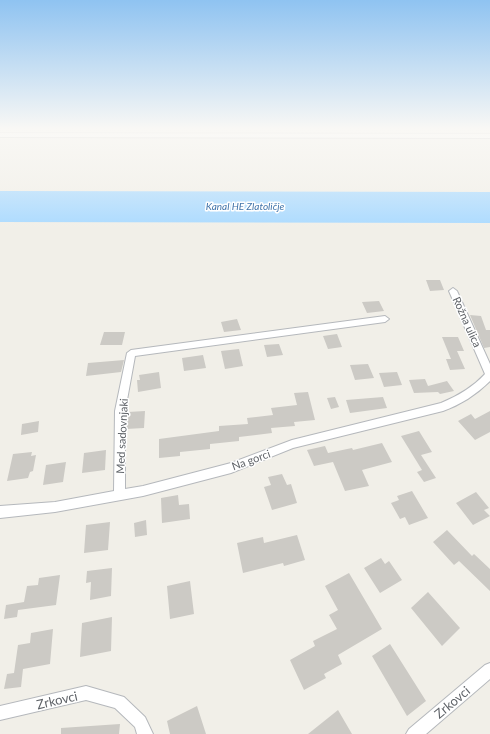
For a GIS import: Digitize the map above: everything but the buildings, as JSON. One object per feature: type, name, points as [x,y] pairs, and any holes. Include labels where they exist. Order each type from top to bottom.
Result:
[{"type":"street","name":"Rožna ulica","points":[[453,291],[490,374]]},
{"type":"street","name":"Med sadovnjaki","points":[[119,496],[120,412],[131,353],[385,319]]},
{"type":"street","name":"Na gorci","points":[[0,512],[55,507],[119,496],[208,475],[231,468],[292,444],[443,406],[466,396],[482,384],[490,374]]},
{"type":"street","name":"Zrkovci","points":[[414,734],[490,670]]},
{"type":"street","name":"Zrkovci","points":[[0,713],[86,694],[119,702],[140,722],[146,734]]},
{"type":"water","name":"Kanal HE Zlatoličje","points":[[0,191],[490,192],[490,223],[0,222]]}]
